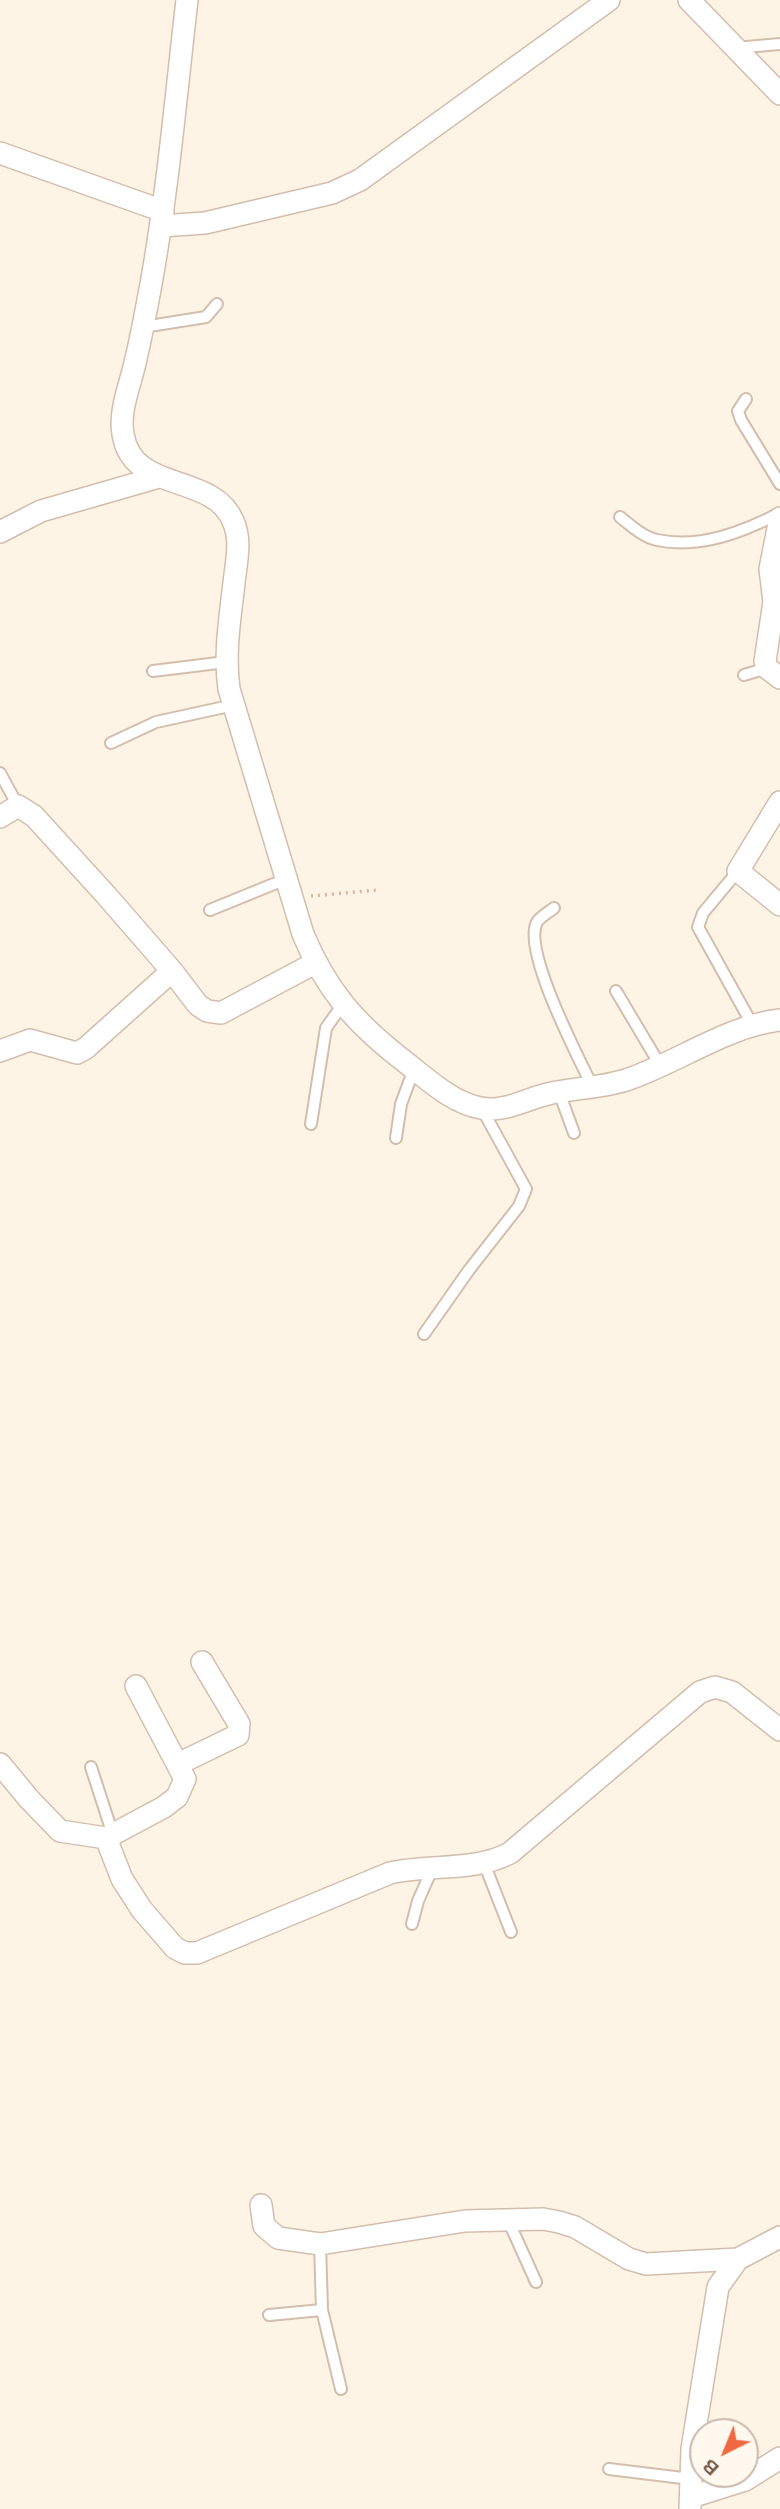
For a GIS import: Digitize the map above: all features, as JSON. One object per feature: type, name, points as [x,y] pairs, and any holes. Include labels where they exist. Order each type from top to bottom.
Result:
[{"type":"street","points":[[187,0],[162,219],[143,327],[122,415],[123,435],[129,453],[143,469],[208,494],[223,506],[233,519],[237,534],[237,553],[226,662],[229,689],[303,934],[315,963],[343,1004],[375,1038],[464,1103],[482,1109],[502,1108],[559,1092],[626,1080],[753,1026],[780,1020]]},
{"type":"street","points":[[0,153],[162,219],[205,223],[332,193],[371,172],[609,0]]},
{"type":"street","points":[[689,0],[780,94]]},
{"type":"street","points":[[0,532],[41,510],[159,477]]},
{"type":"street","points":[[773,673],[765,661],[777,596],[770,569],[780,515]]},
{"type":"street","points":[[780,802],[738,871],[780,905]]},
{"type":"street","points":[[9,812],[34,816],[172,971],[198,1005],[207,1011],[221,1013],[315,963]]},
{"type":"street","points":[[0,1051],[30,1040],[77,1053],[172,971]]},
{"type":"street","points":[[178,1764],[238,1735],[239,1724],[202,1662]]},
{"type":"street","points":[[0,1764],[60,1831],[110,1837],[164,1807],[177,1797],[185,1779],[136,1686]]},
{"type":"street","points":[[110,1837],[130,1895],[175,1948],[185,1953],[197,1953],[390,1873],[484,1863],[510,1853],[700,1692],[715,1687],[732,1692],[780,1730]]},
{"type":"street","points":[[261,2205],[264,2226],[278,2238],[320,2244],[465,2221],[559,2222],[575,2227],[629,2259],[646,2263],[738,2259],[780,2237]]},
{"type":"street","points":[[738,2259],[718,2287],[692,2449],[691,2495],[745,2480],[780,2458]]},
{"type":"lane","points":[[735,48],[780,44]]},
{"type":"lane","points":[[143,327],[206,317],[217,304]]},
{"type":"lane","points":[[746,399],[738,411],[741,420],[780,484]]},
{"type":"lane","points":[[620,517],[636,530],[656,540],[693,542],[742,532],[780,515]]},
{"type":"lane","points":[[153,671],[226,662]]},
{"type":"lane","points":[[744,676],[773,673]]},
{"type":"lane","points":[[111,743],[156,722],[234,705]]},
{"type":"lane","points":[[0,773],[9,812]]},
{"type":"lane","points":[[738,871],[703,913],[698,927],[753,1026]]},
{"type":"lane","points":[[210,910],[289,888]]},
{"type":"lane","points":[[554,908],[537,922],[534,942],[539,967],[592,1086]]},
{"type":"lane","points":[[616,991],[660,1065]]},
{"type":"lane","points":[[311,1124],[326,1028],[343,1004]]},
{"type":"lane","points":[[396,1138],[401,1104],[414,1069]]},
{"type":"lane","points":[[559,1092],[574,1133]]},
{"type":"lane","points":[[424,1334],[519,1206],[526,1189],[482,1109]]},
{"type":"lane","points":[[91,1767],[110,1837]]},
{"type":"lane","points":[[484,1863],[511,1932]]},
{"type":"lane","points":[[412,1924],[418,1901],[433,1867]]},
{"type":"lane","points":[[508,2220],[536,2281]]},
{"type":"lane","points":[[320,2244],[322,2310],[341,2389]]},
{"type":"lane","points":[[268,2315],[322,2310]]},
{"type":"lane","points":[[609,2469],[691,2495]]},
{"type":"path","points":[[289,888],[378,890]]}]
